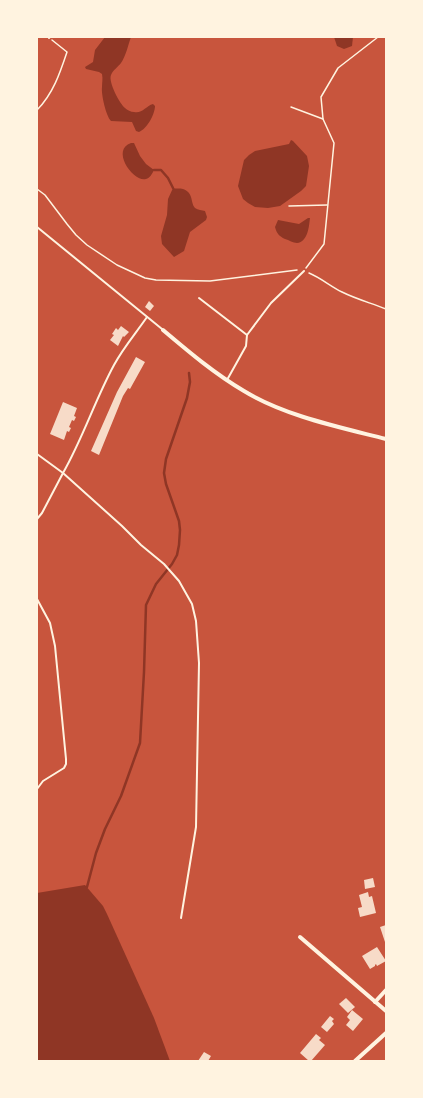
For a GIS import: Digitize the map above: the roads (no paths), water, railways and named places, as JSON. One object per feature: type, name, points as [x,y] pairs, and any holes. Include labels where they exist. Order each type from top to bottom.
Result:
[{"type":"street","points":[[163,330],[193,355],[245,392],[279,408],[315,420],[386,438]]},
{"type":"street","points":[[300,937],[386,1011]]},
{"type":"street","points":[[375,1002],[386,990]]},
{"type":"street","points":[[355,1061],[386,1033]]},
{"type":"lane","points":[[37,227],[163,330]]},
{"type":"lane","points":[[227,380],[246,346],[247,335],[271,302],[304,271]]},
{"type":"lane","points":[[199,298],[247,335]]},
{"type":"lane","points":[[37,519],[42,513],[75,453],[90,414],[114,364],[147,317]]},
{"type":"lane","points":[[37,454],[63,473],[122,526],[141,546],[164,564],[179,581],[192,604],[196,621],[199,663],[196,827],[181,918]]},
{"type":"lane","points":[[37,598],[50,622],[66,759],[64,768],[44,781],[37,789]]},
{"type":"waterway","points":[[154,170],[161,170],[168,178],[173,188]]},
{"type":"waterway","points":[[87,887],[96,853],[105,829],[121,796],[140,743],[146,605],[156,584],[172,564],[177,555],[179,545],[179,521],[166,484],[164,473],[166,459],[187,398],[190,382],[189,373]]}]
